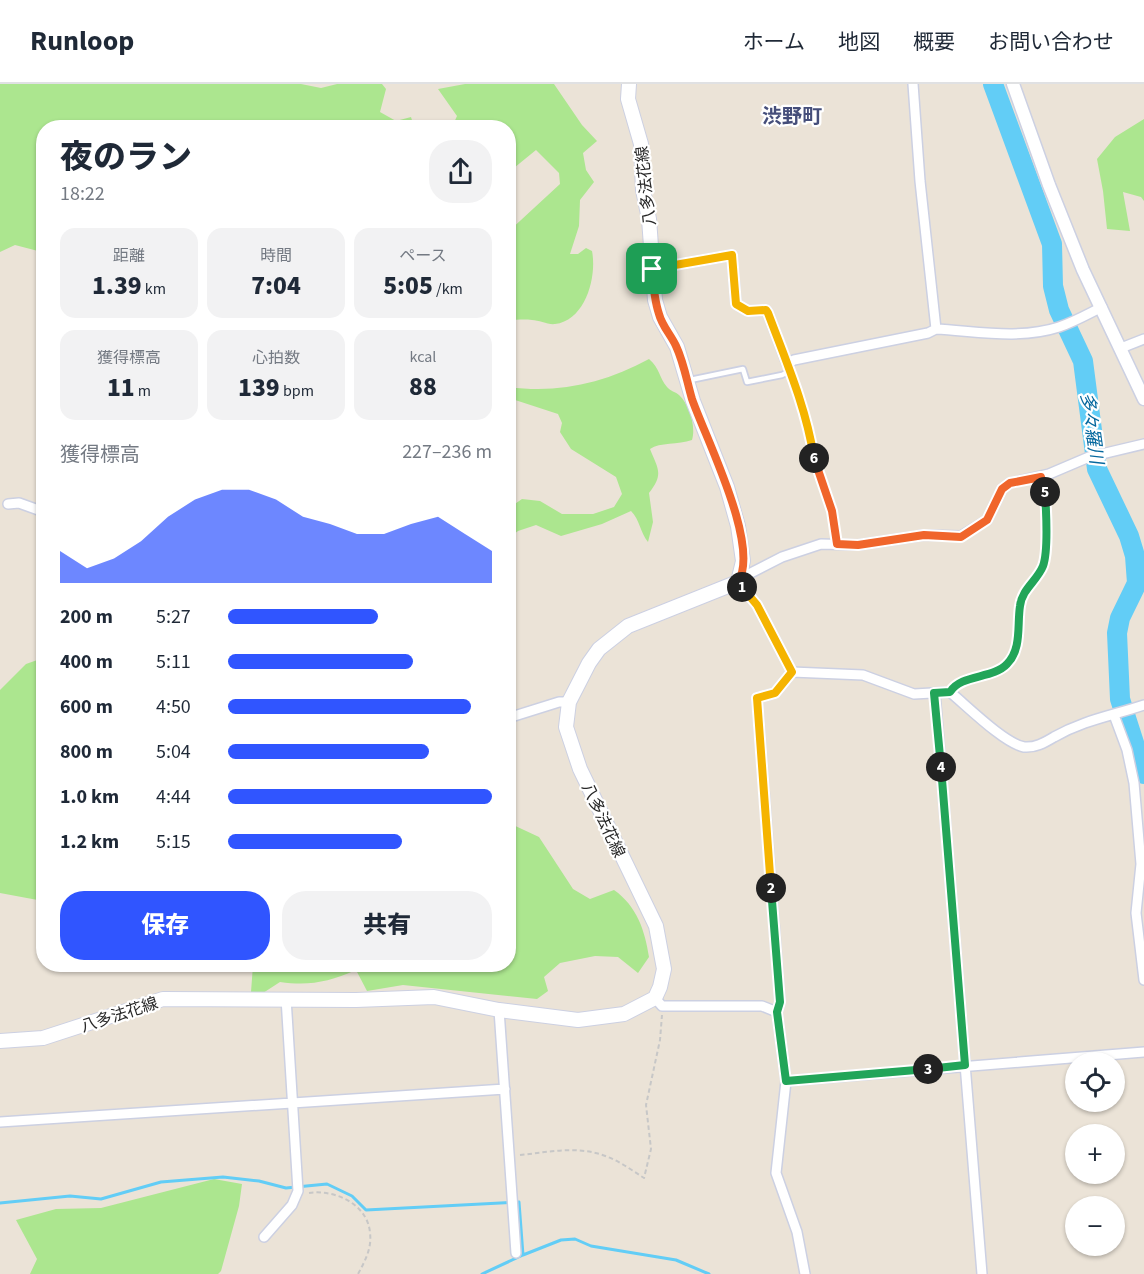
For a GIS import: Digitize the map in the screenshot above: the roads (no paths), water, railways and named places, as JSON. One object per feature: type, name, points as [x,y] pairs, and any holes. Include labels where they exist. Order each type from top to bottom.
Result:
[{"type":"main road","name":"八多法花線","points":[[0,1041],[43,1038],[163,999],[356,1000],[434,997],[499,1010],[578,1020],[624,1014],[658,1002],[664,969],[656,926],[580,769],[566,727],[569,702],[599,649],[628,626],[739,580],[743,561],[738,526],[722,470],[693,401],[677,347],[660,317],[655,300],[649,219],[642,182],[641,144],[628,99],[629,84]]},
{"type":"street","points":[[914,84],[920,181],[936,329]]},
{"type":"street","points":[[1013,84],[1049,185],[1083,270],[1144,399]]},
{"type":"street","points":[[652,269],[732,255],[736,304],[748,311],[766,310],[788,367],[794,360],[928,333],[936,329],[997,335],[1032,332],[1060,326],[1102,307]]},
{"type":"street","points":[[1121,348],[1144,339]]},
{"type":"street","points":[[792,672],[757,605],[739,580],[782,557],[822,544],[858,545],[924,535],[961,537],[987,520],[1002,489],[1010,483],[1041,477],[1089,457],[1144,444]]},
{"type":"street","points":[[8,504],[20,503],[36,509]]},
{"type":"street","points":[[792,672],[863,675],[914,694],[950,692],[990,726],[1022,747],[1041,744],[1077,724],[1144,705]]},
{"type":"street","points":[[792,672],[775,693],[757,698],[780,1002],[777,1012],[786,1081],[776,1173],[797,1232],[805,1274]]},
{"type":"street","points":[[934,693],[982,1274]]},
{"type":"street","points":[[516,715],[559,702],[569,702]]},
{"type":"street","points":[[1116,714],[1127,750],[1135,794],[1141,864],[1136,923],[1144,980]]},
{"type":"street","points":[[264,1237],[298,1190],[286,998]]},
{"type":"street","points":[[658,1002],[762,1006],[777,1012]]},
{"type":"street","points":[[499,1010],[516,1253]]},
{"type":"street","points":[[786,1081],[1144,1052]]},
{"type":"street","points":[[0,1122],[505,1089]]},
{"type":"lane","points":[[687,380],[743,369],[747,382],[788,367],[807,420],[815,460],[832,511],[837,544]]},
{"type":"waterway","name":"多々羅川","points":[[993,84],[1052,244],[1053,286],[1059,310],[1083,361],[1097,469],[1129,536],[1135,556],[1137,583],[1120,618],[1117,633],[1120,699],[1144,774]]},
{"type":"waterway","points":[[0,1203],[70,1196],[101,1199],[161,1182],[223,1177],[259,1181],[286,1188],[327,1184],[352,1196],[366,1210],[519,1202],[523,1255],[561,1240],[575,1239],[591,1246],[676,1260],[709,1274]]},
{"type":"waterway","points":[[482,1274],[523,1255]]},
{"type":"district","name":"渋野町","points":[[792,116]]}]
